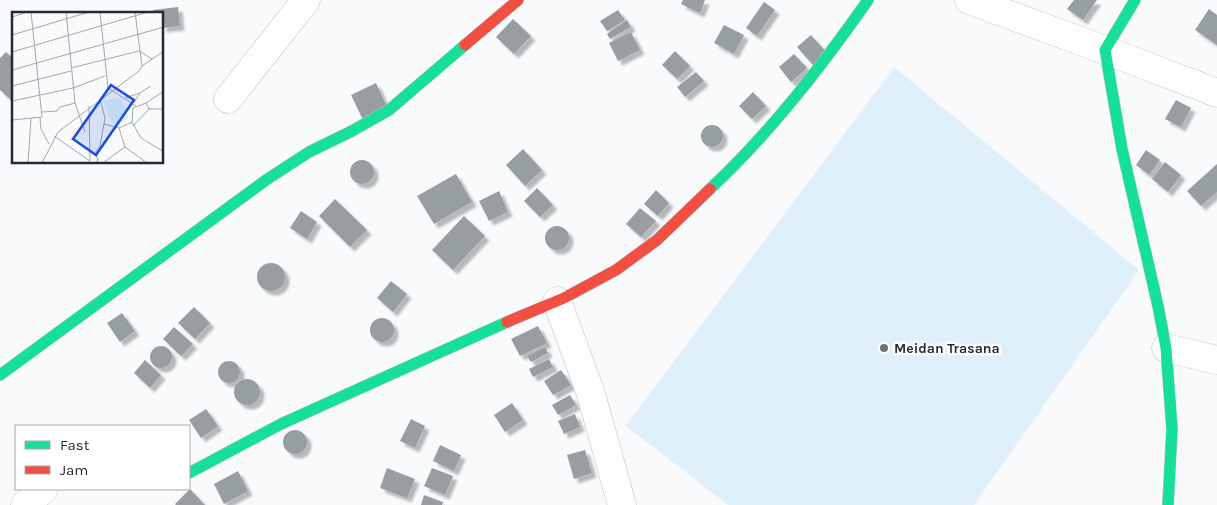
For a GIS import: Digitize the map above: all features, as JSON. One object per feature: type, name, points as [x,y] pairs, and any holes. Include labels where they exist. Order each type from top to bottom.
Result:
[{"type":"street","points":[[228,99],[306,0]]},
{"type":"street","points":[[0,375],[266,180],[309,152],[389,110],[518,0]]},
{"type":"street","points":[[190,472],[280,424],[557,301],[598,280],[646,249],[715,185],[777,119],[836,48],[868,0]]},
{"type":"street","points":[[969,0],[1217,93]]},
{"type":"street","points":[[1135,0],[1105,50],[1122,149],[1166,348],[1172,429],[1168,505]]},
{"type":"street","points":[[557,301],[591,394],[622,505]]},
{"type":"street","points":[[1166,348],[1217,360]]},
{"type":"street","points":[[25,505],[43,490]]},
{"type":"shaded area","name":"Meidan Trasana","points":[[894,67],[1139,270],[974,505],[728,505],[626,426]]},
{"type":"building","points":[[683,0],[705,0],[700,13],[681,4]]},
{"type":"building","points":[[1074,0],[1097,0],[1083,20],[1067,9]]},
{"type":"building","points":[[764,2],[775,10],[757,36],[746,28]]},
{"type":"building","points":[[178,7],[180,26],[164,28],[164,12],[154,12],[153,10]]},
{"type":"building","points":[[1209,9],[1217,15],[1217,45],[1195,30]]},
{"type":"building","points":[[618,10],[625,20],[607,31],[600,21]]},
{"type":"building","points":[[513,19],[531,36],[514,54],[496,37]]},
{"type":"building","points":[[627,20],[631,27],[610,39],[607,34]]},
{"type":"building","points":[[724,25],[744,35],[734,54],[714,43]]},
{"type":"building","points":[[631,32],[640,50],[618,61],[609,43]]},
{"type":"building","points":[[811,35],[827,53],[813,65],[797,47]]},
{"type":"building","points":[[675,51],[690,66],[677,79],[662,65]]},
{"type":"building","points":[[6,52],[12,57],[12,101],[0,90],[0,58]]},
{"type":"building","points":[[794,54],[807,68],[791,82],[779,67]]},
{"type":"building","points":[[696,72],[704,81],[685,97],[677,87]]},
{"type":"building","points":[[376,83],[388,109],[363,120],[351,95]]},
{"type":"building","points":[[753,92],[766,106],[752,119],[739,106]]},
{"type":"building","points":[[1176,100],[1191,108],[1181,127],[1165,119]]},
{"type":"building","points":[[712,125],[720,128],[723,136],[720,144],[712,147],[704,144],[701,136],[704,128]]},
{"type":"building","points":[[523,149],[542,170],[525,186],[506,165]]},
{"type":"building","points":[[1146,150],[1160,160],[1149,175],[1136,165]]},
{"type":"building","points":[[362,160],[371,163],[374,172],[371,181],[362,184],[353,181],[350,172],[353,163]]},
{"type":"building","points":[[1165,162],[1181,175],[1168,192],[1152,179]]},
{"type":"building","points":[[1217,164],[1217,192],[1201,206],[1187,191]]},
{"type":"building","points":[[456,174],[472,202],[434,224],[417,196]]},
{"type":"building","points":[[537,188],[553,205],[540,217],[524,201]]},
{"type":"building","points":[[656,190],[669,203],[658,216],[644,204]]},
{"type":"building","points":[[499,191],[508,212],[489,221],[479,201]]},
{"type":"building","points":[[335,199],[367,230],[350,247],[319,216]]},
{"type":"building","points":[[640,208],[656,221],[641,237],[626,224]]},
{"type":"building","points":[[301,211],[317,222],[307,239],[290,228]]},
{"type":"building","points":[[464,216],[485,236],[453,270],[432,250]]},
{"type":"building","points":[[557,226],[565,230],[569,238],[565,246],[557,250],[549,246],[545,238],[549,230]]},
{"type":"building","points":[[271,263],[281,267],[285,277],[281,287],[271,291],[261,287],[257,277],[261,267]]},
{"type":"building","points":[[391,281],[407,294],[393,312],[377,298]]},
{"type":"building","points":[[194,307],[210,323],[195,339],[178,323]]},
{"type":"building","points":[[122,313],[135,331],[120,342],[107,323]]},
{"type":"building","points":[[382,318],[390,322],[394,330],[390,338],[382,342],[374,338],[370,330],[374,322]]},
{"type":"building","points":[[538,326],[547,343],[520,356],[511,339]]},
{"type":"building","points":[[174,327],[193,344],[181,356],[163,339]]},
{"type":"building","points":[[161,346],[169,349],[172,357],[169,365],[161,368],[153,365],[150,357],[153,349]]},
{"type":"building","points":[[545,347],[548,353],[531,362],[527,356]]},
{"type":"building","points":[[549,359],[553,367],[533,377],[529,369]]},
{"type":"building","points":[[145,360],[161,375],[150,388],[134,373]]},
{"type":"building","points":[[229,361],[237,364],[240,372],[237,380],[229,383],[221,380],[218,372],[221,364]]},
{"type":"building","points":[[561,370],[571,385],[553,395],[544,381]]},
{"type":"building","points":[[247,379],[256,383],[260,392],[256,401],[247,405],[238,401],[234,392],[238,383]]},
{"type":"building","points":[[570,395],[576,405],[558,415],[552,405]]},
{"type":"building","points":[[512,403],[523,420],[505,432],[494,415]]},
{"type":"building","points":[[206,409],[218,426],[201,438],[189,420]]},
{"type":"building","points":[[575,414],[580,427],[564,434],[558,421]]},
{"type":"building","points":[[411,419],[425,426],[415,448],[400,441]]},
{"type":"building","points":[[295,430],[303,434],[307,442],[303,450],[295,454],[287,450],[283,442],[287,434]]},
{"type":"building","points":[[440,445],[461,455],[454,471],[433,461]]},
{"type":"building","points":[[585,450],[592,473],[574,479],[567,455]]},
{"type":"building","points":[[387,468],[415,479],[407,498],[380,488]]},
{"type":"building","points":[[432,468],[453,476],[445,495],[424,486]]},
{"type":"building","points":[[238,471],[248,491],[224,504],[214,484]]},
{"type":"building","points":[[190,489],[205,505],[176,505]]},
{"type":"building","points":[[424,495],[443,502],[442,505],[421,505]]},
{"type":"traffic: fast","points":[[710,189],[732,168],[794,99],[868,0]]},
{"type":"traffic: fast","points":[[1135,0],[1105,50],[1122,149],[1166,348],[1172,429],[1168,505]]},
{"type":"traffic: fast","points":[[0,375],[266,180],[309,152],[389,110],[465,45]]},
{"type":"traffic: fast","points":[[190,472],[281,424],[507,322]]},
{"type":"traffic: jam","points":[[465,45],[518,0]]},
{"type":"traffic: jam","points":[[507,322],[564,298],[616,270],[657,240],[710,189]]},
{"type":"place","name":"Meidan Trasana","points":[[884,348]]}]
